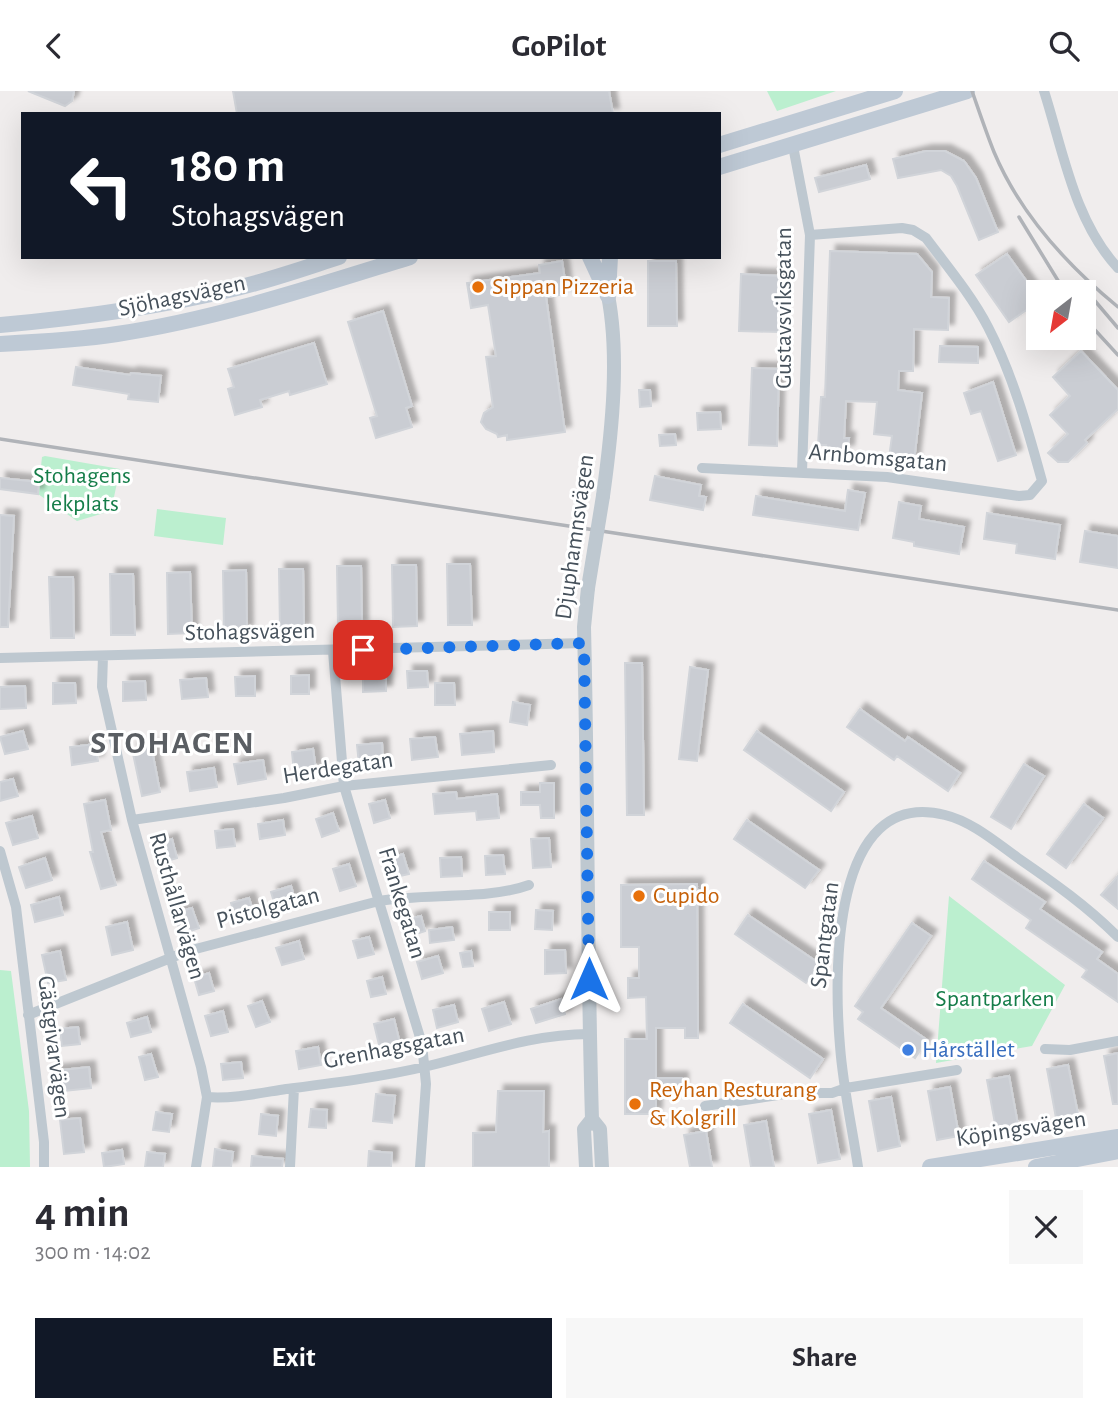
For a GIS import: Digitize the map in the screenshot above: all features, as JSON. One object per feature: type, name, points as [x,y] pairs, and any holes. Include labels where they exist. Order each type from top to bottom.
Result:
[{"type":"main road","points":[[721,144],[895,91]]},
{"type":"main road","points":[[721,166],[793,146],[943,94],[967,91]]},
{"type":"main road","points":[[788,125],[793,146]]},
{"type":"main road","name":"Sjöhagsvägen","points":[[0,325],[88,317],[205,295],[240,288],[333,259]]},
{"type":"main road","name":"Sjöhagsvägen","points":[[0,344],[116,334],[161,325],[257,304],[403,259]]},
{"type":"main road","points":[[591,259],[608,296]]},
{"type":"main road","points":[[608,296],[610,259]]},
{"type":"main road","points":[[161,325],[195,307],[205,295],[223,299],[295,281],[338,279]]},
{"type":"main road","name":"Köpingsvägen","points":[[935,1167],[1118,1137]]},
{"type":"main road","name":"Köpingsvägen","points":[[1036,1167],[1118,1151]]},
{"type":"street","points":[[1044,91],[1079,204],[1088,224],[1118,268]]},
{"type":"street","name":"Gustavsviksgatan","points":[[793,146],[810,235],[802,472]]},
{"type":"street","name":"Arnbomsgatan","points":[[702,468],[887,477],[1019,496],[1030,495],[1042,481],[1011,383],[987,325],[926,238],[902,228],[810,235]]},
{"type":"street","name":"Djuphamnsvägen","points":[[599,259],[608,296],[612,345],[612,429],[588,588],[584,643],[589,1034],[592,1119],[600,1129],[602,1167]]},
{"type":"street","name":"Stohagsvägen","points":[[0,658],[584,643]]},
{"type":"street","name":"Frankegatan","points":[[333,651],[344,786],[419,1034],[425,1067],[420,1167]]},
{"type":"street","name":"Rusthållarvägen","points":[[103,656],[102,687],[132,820],[207,1097],[196,1167]]},
{"type":"street","name":"Herdegatan","points":[[132,820],[284,798],[344,786],[551,765]]},
{"type":"street","name":"Spantgatan","points":[[858,1167],[840,1050],[837,985],[845,903],[858,857],[878,828],[908,814],[932,812],[948,815],[1051,881],[1118,937]]},
{"type":"street","name":"Gästgivarvägen","points":[[0,851],[16,907],[44,1142],[44,1167]]},
{"type":"street","name":"Pistolgatan","points":[[28,1015],[170,958],[379,901],[511,891],[529,885]]},
{"type":"street","name":"Grenhagsgatan","points":[[207,1097],[224,1098],[425,1067],[506,1045],[560,1034],[589,1034]]},
{"type":"street","points":[[1045,1049],[1070,1051],[1118,1041]]},
{"type":"street","points":[[705,1106],[791,1093],[832,1093],[846,1088],[957,1070]]},
{"type":"street","points":[[290,1167],[294,1088]]},
{"type":"street","name":"Djuphamnsvägen","points":[[586,1167],[584,1129],[592,1119]]},
{"type":"green space","points":[[767,91],[836,91],[777,111]]},
{"type":"green space","name":"Stohagens lekplats","points":[[42,457],[120,469],[111,511],[77,521],[38,494]]},
{"type":"green space","points":[[157,509],[226,518],[223,545],[154,536]]},
{"type":"green space","name":"Spantparken","points":[[949,896],[1065,985],[1032,1046],[936,1063]]},
{"type":"green space","points":[[0,970],[11,971],[29,1111],[30,1167],[0,1167]]},
{"type":"building","points":[[28,91],[74,91],[72,101],[65,106]]},
{"type":"building","points":[[233,91],[609,91],[613,112],[237,112]]},
{"type":"building","points":[[926,151],[945,151],[964,161],[976,178],[998,232],[979,240],[957,186],[951,176],[941,170],[898,178],[893,159]]},
{"type":"building","points":[[866,165],[870,179],[819,192],[815,178]]},
{"type":"building","points":[[830,251],[917,254],[932,272],[931,297],[949,298],[948,330],[914,329],[913,371],[899,371],[898,390],[922,393],[914,461],[889,458],[892,436],[874,434],[877,402],[846,401],[844,438],[849,438],[848,451],[825,450],[826,445],[818,445],[821,397],[825,397]]},
{"type":"building","points":[[1007,254],[1026,280],[1026,310],[1009,322],[976,275]]},
{"type":"building","points":[[562,261],[567,294],[546,297],[565,432],[507,440],[507,435],[498,437],[481,422],[484,413],[493,407],[486,357],[496,356],[488,305],[471,308],[467,283],[540,273],[539,265]]},
{"type":"building","points":[[648,261],[676,261],[677,326],[648,326]]},
{"type":"building","points":[[741,274],[782,276],[780,332],[739,331]]},
{"type":"building","points":[[383,311],[412,406],[406,408],[412,427],[376,438],[370,418],[377,416],[348,322]]},
{"type":"building","points":[[314,343],[327,384],[290,395],[289,391],[260,400],[262,407],[235,415],[228,389],[234,387],[228,369]]},
{"type":"building","points":[[940,346],[978,347],[978,363],[939,362]]},
{"type":"building","points":[[1081,351],[1118,390],[1118,409],[1085,440],[1087,443],[1068,462],[1058,462],[1048,453],[1068,434],[1050,415],[1070,396],[1053,377]]},
{"type":"building","points":[[76,367],[130,375],[161,376],[158,402],[128,399],[129,394],[73,385]]},
{"type":"building","points":[[752,368],[779,369],[777,446],[749,445]]},
{"type":"building","points":[[993,382],[1016,455],[998,461],[981,411],[971,414],[964,393]]},
{"type":"building","points":[[639,390],[650,390],[651,406],[640,407]]},
{"type":"building","points":[[720,412],[721,429],[698,430],[697,413]]},
{"type":"building","points":[[675,434],[676,445],[660,446],[659,435]]},
{"type":"building","points":[[655,476],[701,485],[699,496],[706,497],[703,510],[650,500]]},
{"type":"building","points":[[0,478],[39,482],[38,494],[0,489]]},
{"type":"building","points":[[848,490],[865,493],[858,530],[753,515],[756,496],[845,511]]},
{"type":"building","points":[[899,502],[921,506],[919,519],[964,527],[959,554],[914,546],[914,542],[893,538]]},
{"type":"building","points":[[987,513],[1060,525],[1055,559],[1016,553],[1017,544],[984,539]]},
{"type":"building","points":[[0,515],[14,516],[8,627],[0,627]]},
{"type":"building","points":[[1085,531],[1118,536],[1118,568],[1080,562]]},
{"type":"building","points":[[447,564],[470,564],[472,625],[448,625]]},
{"type":"building","points":[[392,565],[416,565],[417,626],[393,627]]},
{"type":"building","points":[[337,566],[361,566],[362,627],[338,627]]},
{"type":"building","points":[[279,569],[303,569],[304,630],[280,631]]},
{"type":"building","points":[[246,570],[247,631],[224,632],[223,571]]},
{"type":"building","points":[[190,572],[192,633],[168,634],[167,573]]},
{"type":"building","points":[[110,574],[133,574],[135,635],[111,635]]},
{"type":"building","points":[[49,577],[73,577],[74,638],[51,638]]},
{"type":"building","points":[[625,663],[642,663],[644,815],[627,815]]},
{"type":"building","points":[[690,667],[708,670],[697,761],[679,759]]},
{"type":"building","points":[[407,671],[427,671],[428,687],[408,688]]},
{"type":"building","points":[[386,673],[386,691],[363,692],[363,674]]},
{"type":"building","points":[[309,675],[309,694],[291,694],[291,676]]},
{"type":"building","points":[[255,676],[255,696],[236,696],[235,677]]},
{"type":"building","points":[[206,678],[208,697],[182,699],[180,680]]},
{"type":"building","points":[[145,681],[146,700],[123,701],[123,682]]},
{"type":"building","points":[[53,683],[75,683],[76,703],[53,704]]},
{"type":"building","points":[[435,683],[454,683],[455,705],[435,705]]},
{"type":"building","points":[[25,686],[26,708],[0,709],[0,687]]},
{"type":"building","points":[[513,702],[530,705],[527,725],[510,722]]},
{"type":"building","points":[[860,709],[905,741],[908,737],[960,773],[948,791],[897,756],[894,760],[847,727]]},
{"type":"building","points":[[23,731],[28,749],[5,754],[0,737]]},
{"type":"building","points":[[493,731],[494,752],[462,755],[460,734]]},
{"type":"building","points":[[757,731],[844,792],[831,811],[744,750]]},
{"type":"building","points":[[435,737],[438,757],[412,760],[410,739]]},
{"type":"building","points":[[382,743],[383,763],[359,765],[357,745]]},
{"type":"building","points":[[95,744],[98,761],[72,765],[70,747]]},
{"type":"building","points":[[151,745],[160,792],[142,796],[132,749]]},
{"type":"building","points":[[313,749],[316,770],[294,773],[292,752]]},
{"type":"building","points":[[263,760],[266,779],[238,784],[234,764]]},
{"type":"building","points":[[1024,764],[1044,776],[1011,829],[991,817]]},
{"type":"building","points":[[214,768],[217,787],[190,791],[187,772]]},
{"type":"building","points":[[13,779],[18,796],[0,801],[0,782]]},
{"type":"building","points":[[540,783],[554,783],[554,818],[541,818],[540,805],[521,805],[521,792],[540,792]]},
{"type":"building","points":[[456,792],[457,799],[497,794],[499,818],[477,820],[476,811],[435,814],[433,794]]},
{"type":"building","points":[[105,800],[111,830],[101,832],[116,885],[101,889],[90,852],[93,852],[84,804]]},
{"type":"building","points":[[385,800],[390,818],[374,823],[369,804]]},
{"type":"building","points":[[1084,804],[1103,818],[1066,868],[1047,854]]},
{"type":"building","points":[[333,813],[339,831],[322,837],[316,819]]},
{"type":"building","points":[[32,816],[38,838],[13,845],[6,823]]},
{"type":"building","points":[[283,820],[285,835],[260,839],[258,824]]},
{"type":"building","points":[[747,820],[819,870],[805,888],[734,839]]},
{"type":"building","points":[[233,829],[235,846],[217,848],[215,831]]},
{"type":"building","points":[[549,838],[551,867],[533,868],[531,839]]},
{"type":"building","points":[[172,839],[177,858],[160,863],[155,844]]},
{"type":"building","points":[[403,854],[409,874],[395,877],[390,858]]},
{"type":"building","points":[[503,855],[505,874],[486,875],[485,856]]},
{"type":"building","points":[[461,857],[462,876],[441,877],[440,858]]},
{"type":"building","points":[[45,858],[52,880],[26,888],[19,867]]},
{"type":"building","points":[[984,861],[1045,902],[1040,909],[1102,952],[1097,959],[1118,974],[1118,1002],[1082,977],[1087,970],[1026,928],[1031,920],[972,879]]},
{"type":"building","points":[[349,864],[356,886],[340,891],[333,869]]},
{"type":"building","points":[[1118,876],[1118,909],[1101,895]]},
{"type":"building","points":[[697,884],[698,1038],[685,1038],[685,1028],[656,1028],[656,1078],[682,1078],[682,1090],[656,1090],[656,1114],[625,1114],[625,1039],[647,1039],[646,997],[628,998],[628,978],[639,978],[639,947],[621,947],[621,885]]},
{"type":"building","points":[[291,886],[296,903],[276,909],[271,892]]},
{"type":"building","points":[[59,897],[63,915],[35,922],[31,905]]},
{"type":"building","points":[[249,898],[254,914],[236,919],[231,903]]},
{"type":"building","points":[[192,908],[199,928],[181,934],[174,913]]},
{"type":"building","points":[[536,910],[553,911],[552,930],[535,929]]},
{"type":"building","points":[[489,912],[510,912],[510,930],[489,930]]},
{"type":"building","points":[[748,915],[820,964],[806,983],[735,934]]},
{"type":"building","points":[[421,916],[425,931],[413,935],[409,919]]},
{"type":"building","points":[[127,922],[133,950],[112,955],[106,927]]},
{"type":"building","points":[[912,923],[931,936],[881,1008],[927,1040],[915,1058],[858,1019],[863,1012],[855,1006]]},
{"type":"building","points":[[452,927],[454,940],[430,943],[429,930]]},
{"type":"building","points":[[369,937],[374,954],[358,958],[353,941]]},
{"type":"building","points":[[299,941],[304,959],[282,965],[276,948]]},
{"type":"building","points":[[545,950],[565,950],[566,973],[545,974]]},
{"type":"building","points":[[60,951],[66,980],[48,983],[42,955]]},
{"type":"building","points":[[471,951],[473,966],[463,967],[460,953]]},
{"type":"building","points":[[438,956],[443,973],[422,979],[417,962]]},
{"type":"building","points":[[209,973],[214,991],[199,995],[194,978]]},
{"type":"building","points":[[382,977],[386,994],[371,997],[367,981]]},
{"type":"building","points":[[561,999],[565,1014],[536,1023],[531,1009]]},
{"type":"building","points":[[262,1001],[270,1022],[256,1027],[248,1006]]},
{"type":"building","points":[[504,1002],[511,1024],[489,1031],[482,1009]]},
{"type":"building","points":[[743,1004],[823,1059],[810,1078],[730,1023]]},
{"type":"building","points":[[454,1005],[458,1022],[437,1028],[433,1010]]},
{"type":"building","points":[[223,1011],[228,1032],[211,1036],[205,1016]]},
{"type":"building","points":[[147,1017],[151,1032],[131,1037],[127,1023]]},
{"type":"building","points":[[394,1019],[401,1048],[381,1053],[374,1024]]},
{"type":"building","points":[[78,1027],[80,1044],[62,1046],[60,1029]]},
{"type":"building","points":[[318,1047],[321,1065],[299,1069],[296,1051]]},
{"type":"building","points":[[1118,1053],[1118,1104],[1113,1104],[1104,1056]]},
{"type":"building","points":[[151,1054],[158,1077],[145,1080],[139,1057]]},
{"type":"building","points":[[241,1062],[243,1078],[223,1080],[221,1064]]},
{"type":"building","points":[[1068,1065],[1078,1114],[1056,1118],[1047,1069]]},
{"type":"building","points":[[89,1067],[91,1088],[55,1092],[53,1071]]},
{"type":"building","points":[[1009,1076],[1018,1125],[996,1129],[987,1080]]},
{"type":"building","points":[[950,1087],[959,1136],[937,1140],[928,1091]]},
{"type":"building","points":[[498,1091],[544,1091],[543,1132],[549,1131],[549,1167],[473,1167],[473,1133],[496,1132]]},
{"type":"building","points":[[376,1094],[395,1096],[392,1123],[373,1121]]},
{"type":"building","points":[[891,1097],[900,1146],[878,1151],[869,1101]]},
{"type":"building","points":[[311,1109],[327,1110],[326,1128],[309,1127]]},
{"type":"building","points":[[831,1110],[840,1159],[818,1163],[809,1114]]},
{"type":"building","points":[[156,1112],[172,1114],[169,1132],[153,1130]]},
{"type":"building","points":[[261,1114],[278,1116],[276,1136],[259,1134]]},
{"type":"building","points":[[80,1118],[84,1152],[64,1154],[60,1120]]},
{"type":"building","points":[[766,1121],[774,1167],[751,1167],[744,1125]]},
{"type":"building","points":[[706,1131],[712,1167],[690,1167],[684,1135]]},
{"type":"building","points":[[215,1149],[233,1152],[231,1167],[213,1167]]},
{"type":"building","points":[[122,1150],[124,1164],[104,1167],[102,1153]]},
{"type":"building","points":[[369,1151],[392,1153],[391,1167],[368,1167]]},
{"type":"building","points":[[147,1152],[165,1154],[163,1167],[145,1167]]},
{"type":"building","points":[[252,1156],[283,1159],[282,1167],[251,1167]]},
{"type":"railway","points":[[972,91],[994,152],[1031,217],[1063,256],[1118,307]]},
{"type":"railway","points":[[1019,217],[1058,280]]},
{"type":"railway","points":[[1096,302],[1118,328]]},
{"type":"railway","points":[[1096,331],[1118,355]]},
{"type":"railway","points":[[0,439],[1118,610]]},
{"type":"place","name":"Sippan Pizzeria","points":[[478,287]]},
{"type":"place","name":"Cupido","points":[[639,896]]},
{"type":"place","name":"Hårstället","points":[[908,1050]]},
{"type":"place","name":"Reyhan Resturang & Kolgrill","points":[[635,1104]]},
{"type":"district","name":"STOHAGEN","points":[[173,743]]},
{"type":"route","points":[[363,650],[584,643],[589,979]]}]
